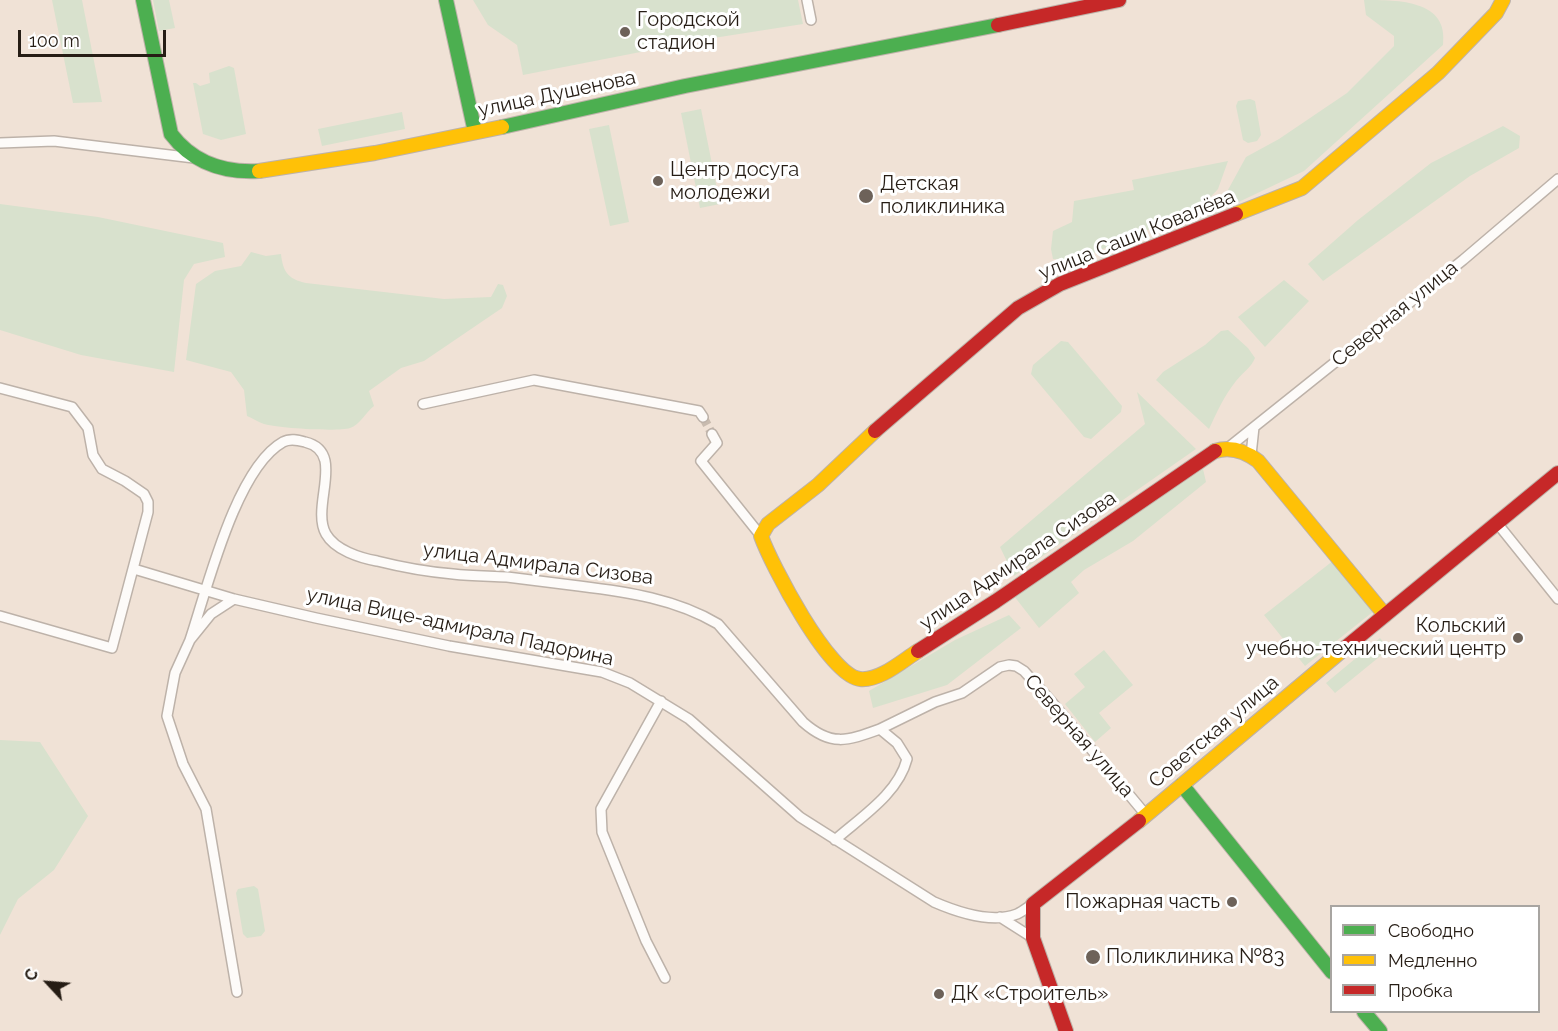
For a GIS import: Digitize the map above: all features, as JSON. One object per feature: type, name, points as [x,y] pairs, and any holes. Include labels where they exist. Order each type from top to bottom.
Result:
[{"type":"street","points":[[143,0],[171,134],[182,149],[195,159]]},
{"type":"street","points":[[446,0],[475,132]]},
{"type":"street","points":[[807,0],[811,20]]},
{"type":"street","name":"улица Душенова","points":[[0,143],[54,141],[195,159],[216,168],[242,171],[270,170],[375,153],[693,84],[958,35],[1119,0]]},
{"type":"street","name":"улица Саши Ковалёва","points":[[761,536],[768,524],[818,485],[856,447],[1018,308],[1060,284],[1302,188],[1438,73],[1496,13],[1503,0]]},
{"type":"street","name":"Северная улица","points":[[1229,447],[1463,260],[1558,179]]},
{"type":"street","points":[[423,404],[534,380],[699,411],[703,417]]},
{"type":"street","points":[[0,388],[72,407],[88,428],[93,455],[102,469],[144,494],[148,502],[148,512],[134,569],[112,648],[0,616]]},
{"type":"street","points":[[1251,455],[1254,427]]},
{"type":"street","name":"улица Адмирала Сизова","points":[[712,434],[717,443],[700,461],[761,536],[768,558],[825,650],[840,668],[856,678],[867,678],[887,671],[996,601],[1216,450],[1229,447]]},
{"type":"street","name":"улица Адмирала Сизова","points":[[205,590],[242,490],[252,473],[284,441],[293,439],[312,444],[324,454],[328,468],[320,514],[326,535],[336,545],[352,554],[376,561],[452,574],[507,577],[628,592],[667,602],[701,614],[729,633],[813,731],[827,738],[842,740],[880,729]]},
{"type":"street","points":[[1229,447],[1251,455],[1258,461],[1385,615]]},
{"type":"street","name":"Советская улица","points":[[1033,904],[1146,815],[1558,473]]},
{"type":"street","points":[[1497,523],[1558,599]]},
{"type":"street","name":"улица Вице-адмирала Падорина","points":[[134,569],[234,599],[449,645],[602,672],[630,683],[689,718],[800,817],[934,902],[950,909],[976,915],[1000,917],[1017,914],[1033,904]]},
{"type":"street","points":[[205,590],[190,640],[176,673],[167,716],[183,764],[206,810],[237,992]]},
{"type":"street","points":[[190,640],[211,614],[234,599]]},
{"type":"street","name":"Северная улица","points":[[880,729],[935,702],[962,693],[1000,667],[1016,666],[1024,671],[1051,701],[1146,815]]},
{"type":"street","points":[[661,701],[601,810],[602,832],[646,941],[665,978]]},
{"type":"street","points":[[835,840],[897,783],[904,767],[907,759],[897,743],[880,729]]},
{"type":"street","points":[[1182,785],[1330,970]]},
{"type":"street","points":[[1033,904],[1034,938],[1066,1031]]},
{"type":"street","name":"улица Вице-адмирала Падорина","points":[[1000,917],[1034,938]]},
{"type":"street","points":[[1366,1013],[1380,1031]]},
{"type":"green space","points":[[52,0],[82,0],[102,102],[73,103]]},
{"type":"green space","points":[[153,0],[169,0],[175,28],[159,31]]},
{"type":"green space","name":"Городской стадион","points":[[473,0],[798,0],[803,24],[707,39],[523,75],[517,45],[488,25]]},
{"type":"green space","points":[[1364,0],[1406,2],[1430,11],[1438,19],[1443,30],[1443,45],[1304,171],[1207,217],[1223,199],[1246,157],[1279,139],[1347,93],[1394,46],[1394,36],[1366,15]]},
{"type":"green space","points":[[229,66],[234,68],[246,134],[221,140],[203,134],[193,83],[200,86],[210,83],[209,73]]},
{"type":"green space","points":[[1250,99],[1255,101],[1261,135],[1257,141],[1248,143],[1243,140],[1236,106],[1238,101]]},
{"type":"green space","points":[[701,109],[720,204],[700,208],[681,113]]},
{"type":"green space","points":[[402,112],[405,129],[322,146],[318,129]]},
{"type":"green space","points":[[609,125],[629,222],[610,226],[589,129]]},
{"type":"green space","points":[[1503,126],[1520,136],[1519,148],[1470,176],[1323,281],[1308,264],[1358,220],[1431,163]]},
{"type":"green space","points":[[1228,161],[1218,189],[1207,201],[1187,213],[1075,261],[1053,259],[1051,249],[1053,231],[1072,222],[1074,201],[1134,190],[1132,180]]},
{"type":"green space","points":[[0,204],[98,217],[223,243],[225,257],[194,264],[184,280],[174,372],[81,355],[0,330]]},
{"type":"green space","points":[[251,252],[266,256],[281,254],[283,266],[288,274],[306,283],[444,299],[491,297],[498,284],[503,285],[507,296],[502,308],[424,361],[401,368],[369,391],[374,406],[354,426],[321,430],[271,425],[247,416],[244,390],[231,372],[186,360],[196,284],[215,271],[241,266]]},
{"type":"green space","points":[[1284,280],[1309,301],[1265,347],[1238,317]]},
{"type":"green space","points":[[1228,330],[1248,348],[1255,358],[1228,392],[1209,429],[1156,380],[1163,372],[1205,345],[1221,331]]},
{"type":"green space","points":[[1061,341],[1068,342],[1122,406],[1121,412],[1091,439],[1084,437],[1031,374],[1033,365]]},
{"type":"green space","points":[[1137,392],[1196,449],[1014,576],[1000,547],[1145,424]]},
{"type":"green space","points":[[1203,469],[1206,482],[1133,541],[1084,570],[1071,582],[1079,593],[1039,628],[1014,596]]},
{"type":"green space","points":[[1334,560],[1374,611],[1305,666],[1264,615]]},
{"type":"green space","points":[[1009,615],[1021,628],[947,685],[873,708],[869,691],[955,640]]},
{"type":"green space","points":[[1380,638],[1389,649],[1335,693],[1326,683]]},
{"type":"green space","points":[[1104,650],[1133,685],[1099,713],[1111,728],[1095,742],[1065,704],[1085,687],[1074,674]]},
{"type":"green space","points":[[0,740],[40,742],[88,816],[54,870],[18,899],[0,935]]},
{"type":"green space","points":[[254,886],[258,889],[265,931],[261,936],[247,938],[243,934],[236,893],[238,889]]},
{"type":"tunnel","points":[[703,417],[712,434]]},
{"type":"traffic: fast","points":[[143,0],[171,134],[189,152],[210,164],[233,170],[259,171]]},
{"type":"traffic: fast","points":[[446,0],[475,132]]},
{"type":"traffic: fast","points":[[502,127],[685,86],[998,25]]},
{"type":"traffic: fast","points":[[1182,785],[1330,970]]},
{"type":"traffic: fast","points":[[1365,1013],[1380,1031]]},
{"type":"traffic: slow","points":[[1236,214],[1302,188],[1438,73],[1496,13],[1503,0]]},
{"type":"traffic: slow","points":[[259,171],[375,153],[502,127]]},
{"type":"traffic: slow","points":[[875,431],[818,485],[768,524],[761,536],[776,570],[803,617],[818,640],[847,673],[860,679],[875,677],[891,670],[918,651]]},
{"type":"traffic: slow","points":[[1215,451],[1238,450],[1258,461],[1385,615]]},
{"type":"traffic: slow","points":[[1139,821],[1345,648]]},
{"type":"traffic: jam","points":[[998,25],[1119,0]]},
{"type":"traffic: jam","points":[[875,431],[1018,308],[1060,284],[1236,214]]},
{"type":"traffic: jam","points":[[918,651],[996,601],[1215,451]]},
{"type":"traffic: jam","points":[[1345,648],[1558,473]]},
{"type":"traffic: jam","points":[[1066,1031],[1033,938],[1033,904],[1139,821]]},
{"type":"place","name":"Городской стадион","points":[[625,32]]},
{"type":"place","name":"Центр досуга молодежи","points":[[658,181]]},
{"type":"place","name":"Детская поликлиника","points":[[866,196]]},
{"type":"place","name":"Кольский учебно-технический центр","points":[[1518,638]]},
{"type":"place","name":"Пожарная часть","points":[[1232,902]]},
{"type":"place","name":"Поликлиника №83","points":[[1093,957]]},
{"type":"place","name":"ДК «Строитель»","points":[[939,994]]}]
